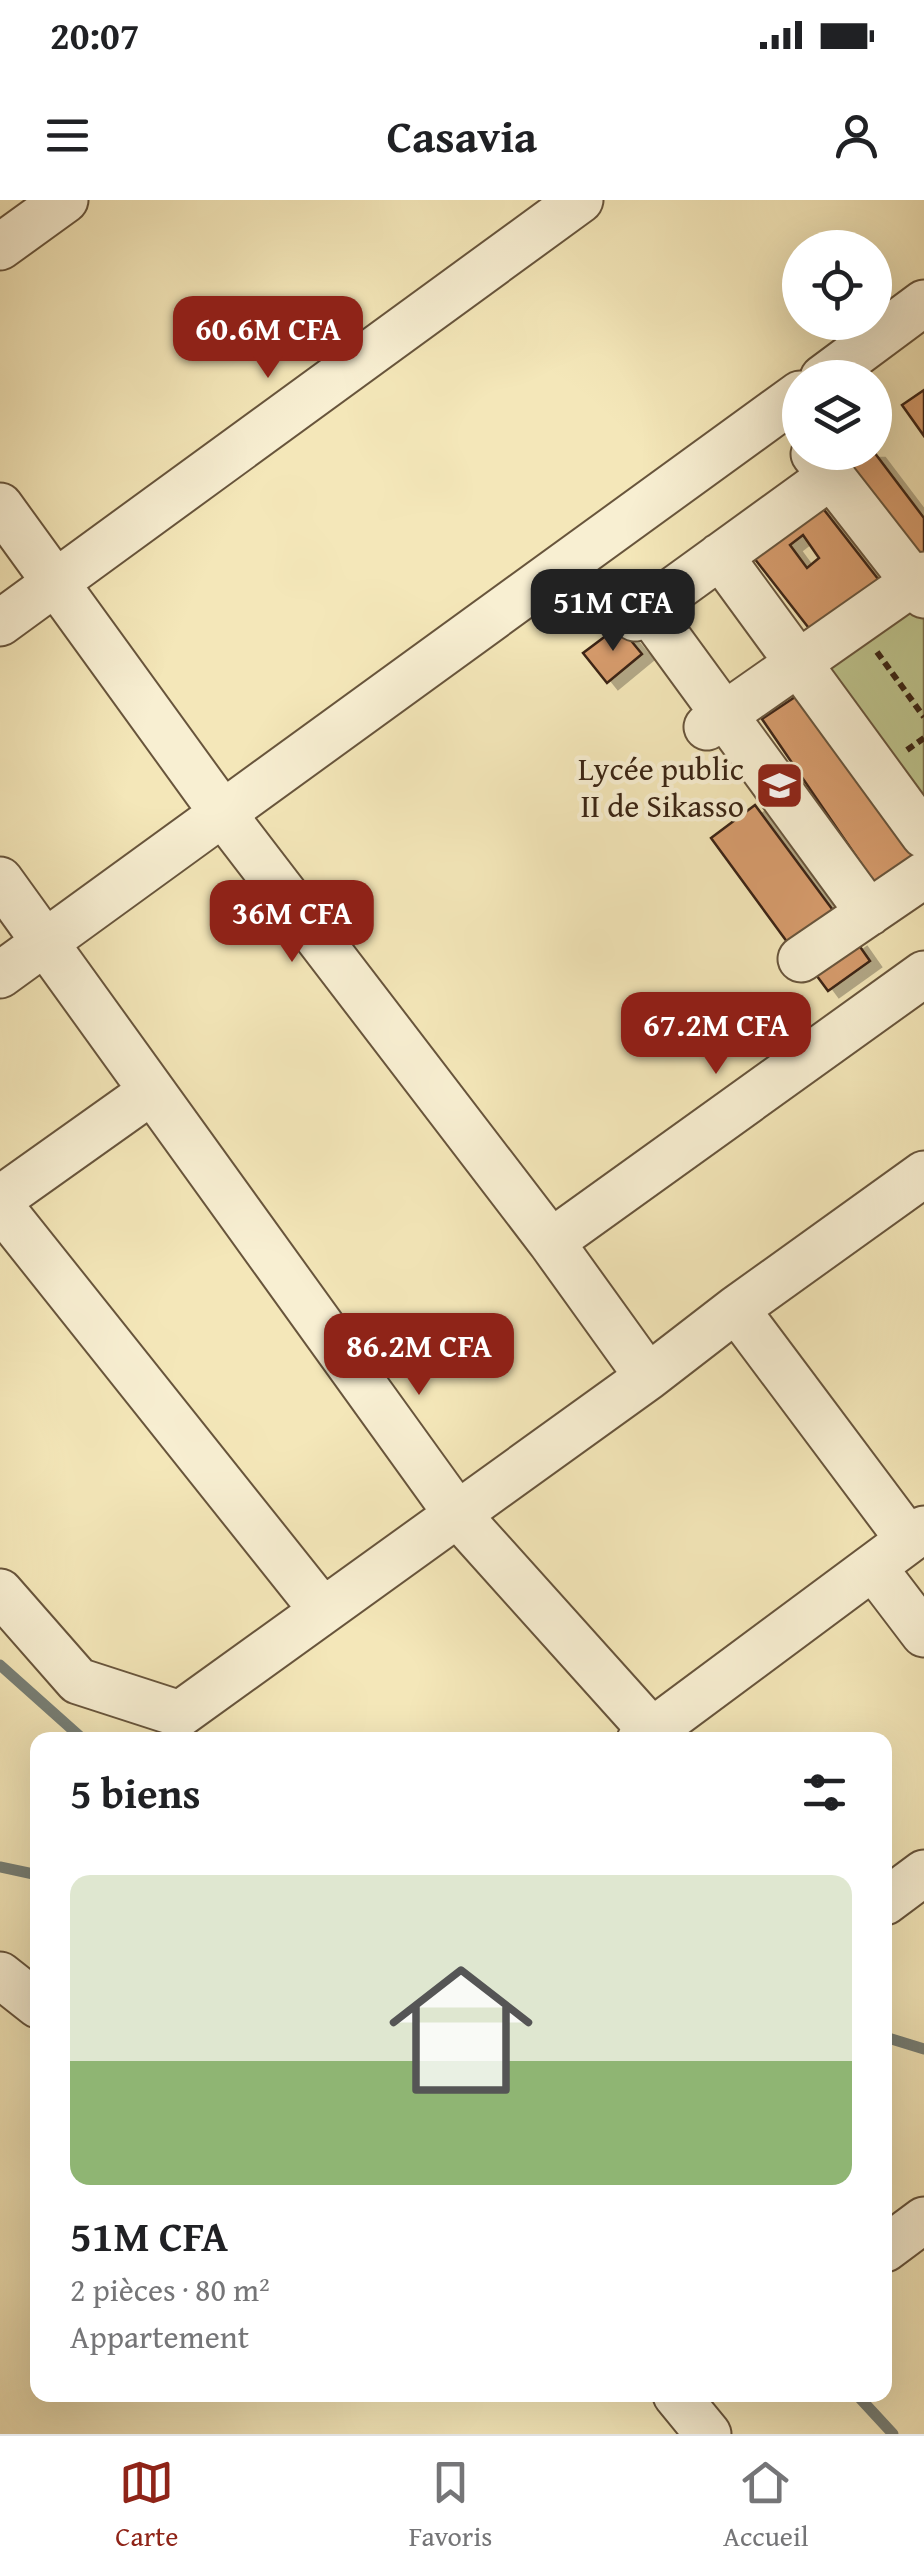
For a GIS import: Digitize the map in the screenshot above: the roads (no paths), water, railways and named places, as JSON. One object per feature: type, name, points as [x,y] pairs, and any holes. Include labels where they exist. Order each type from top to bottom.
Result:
[{"type":"street","points":[[0,247],[65,200]]},
{"type":"street","points":[[0,623],[580,200]]},
{"type":"street","points":[[846,360],[924,303]]},
{"type":"street","points":[[0,976],[782,421]]},
{"type":"street","points":[[815,470],[720,556],[641,613],[716,721],[869,913]]},
{"type":"street","points":[[716,721],[856,623],[921,584],[827,470]]},
{"type":"street","points":[[0,506],[224,815],[551,1242],[648,1377]]},
{"type":"street","points":[[720,556],[924,835]]},
{"type":"street","points":[[801,960],[924,875]]},
{"type":"street","points":[[0,880],[457,1514],[643,1732]]},
{"type":"street","points":[[551,1242],[924,974]]},
{"type":"street","points":[[152,1091],[0,1203],[322,1611]]},
{"type":"street","points":[[0,1592],[78,1682],[180,1714],[924,1174]]},
{"type":"street","points":[[651,1732],[916,1535],[736,1309]]},
{"type":"street","points":[[873,1567],[924,1634]]},
{"type":"street","points":[[892,1897],[924,1873]]},
{"type":"street","points":[[0,1975],[30,1999]]},
{"type":"street","points":[[892,2244],[924,2220]]},
{"type":"street","points":[[682,2402],[708,2434]]},
{"type":"waterway","points":[[0,1665],[75,1732]]},
{"type":"waterway","points":[[0,1867],[30,1873]]},
{"type":"waterway","points":[[892,2039],[924,2049]]},
{"type":"waterway","points":[[863,2402],[893,2434]]},
{"type":"place","name":"Lycée public II de Sikasso","points":[[779,786]]}]
